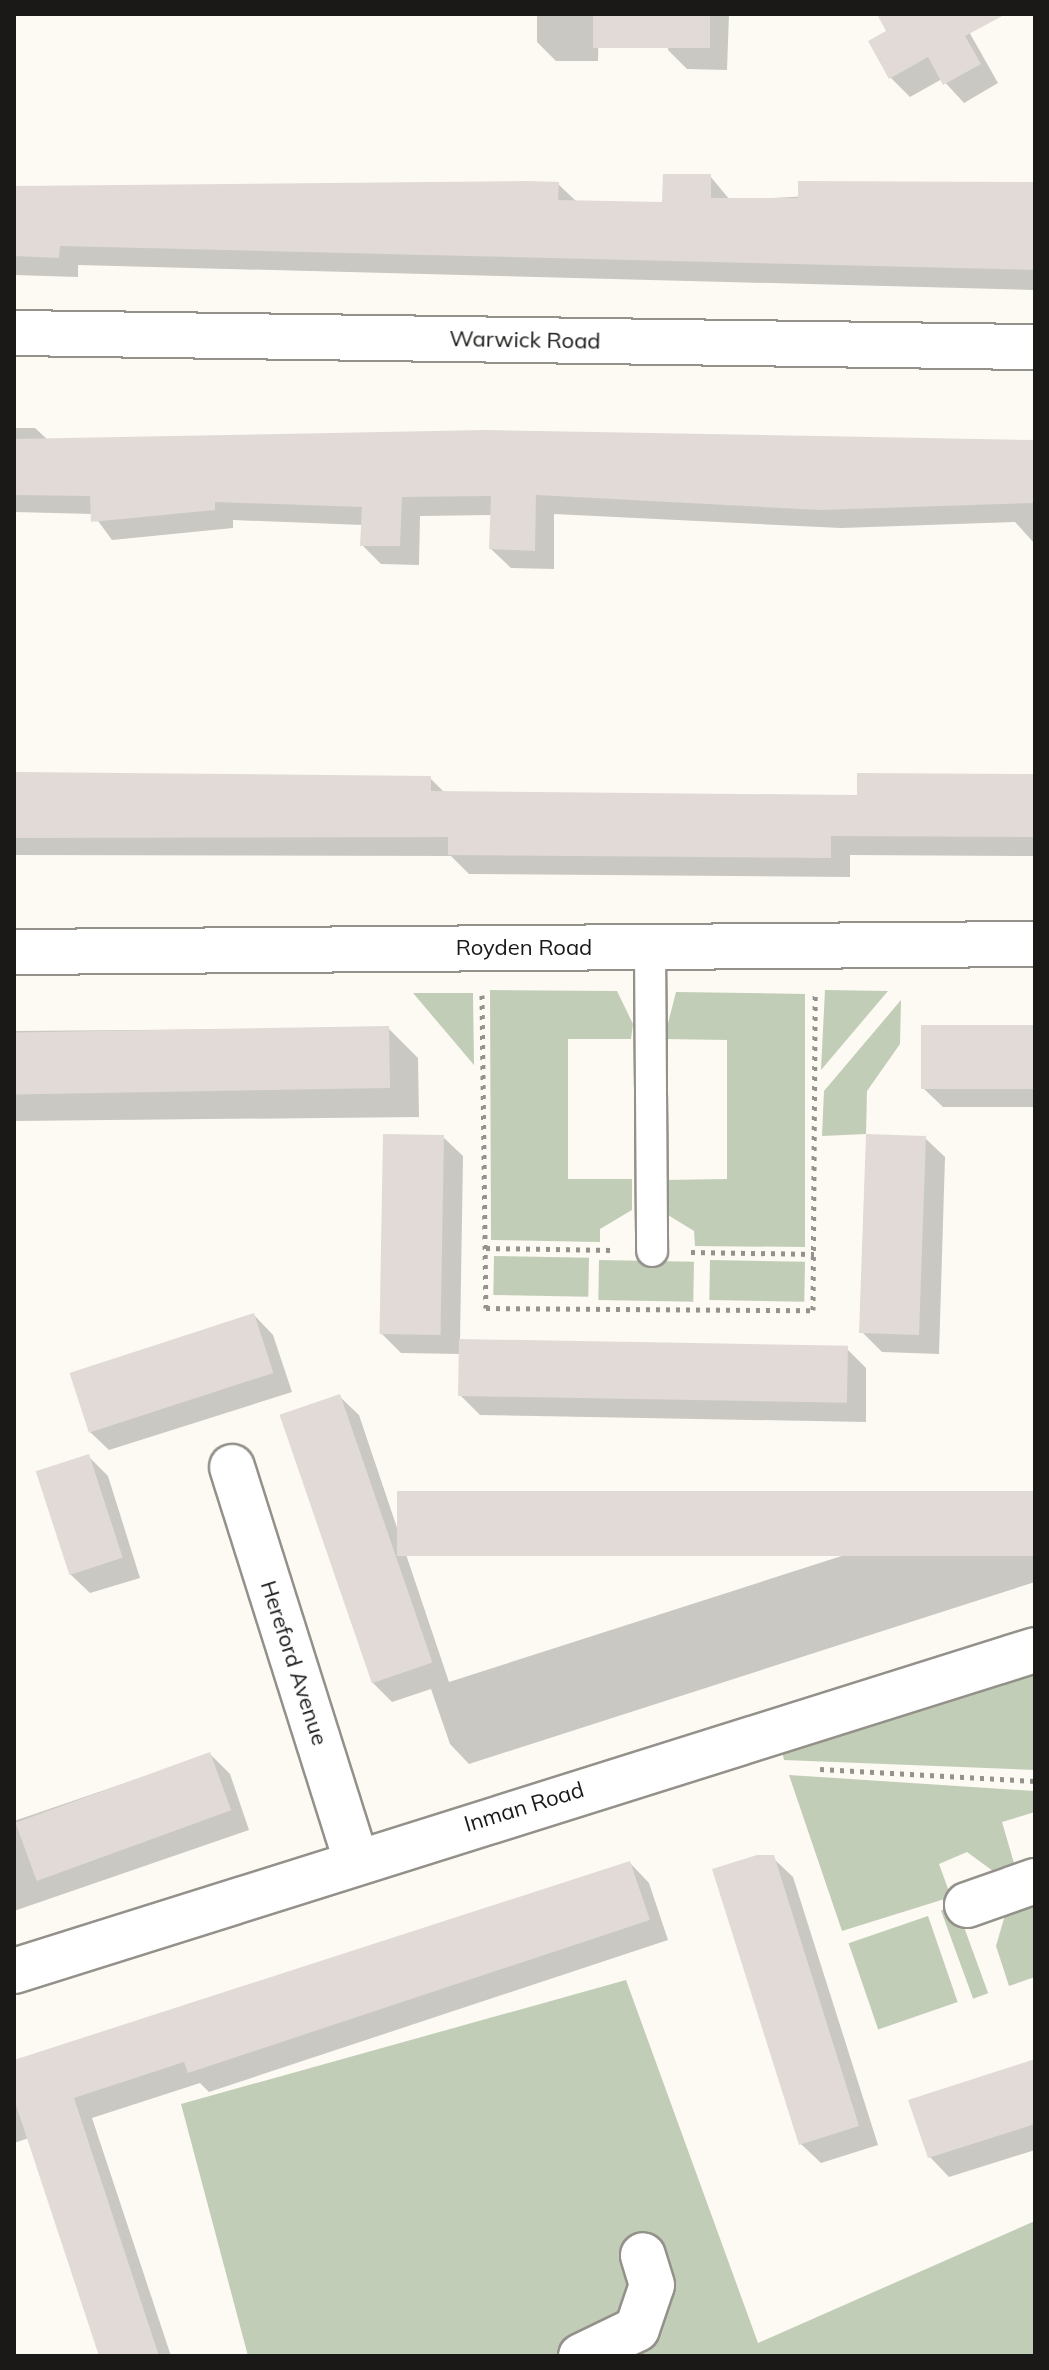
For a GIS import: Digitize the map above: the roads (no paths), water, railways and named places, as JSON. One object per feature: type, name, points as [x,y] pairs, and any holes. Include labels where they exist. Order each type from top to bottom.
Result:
[{"type":"street","name":"Warwick Road","points":[[14,333],[1035,347]]},
{"type":"street","name":"Royden Road","points":[[14,952],[1035,944]]},
{"type":"street","name":"Hereford Avenue","points":[[232,1467],[356,1860]]},
{"type":"street","name":"Inman Road","points":[[14,1971],[356,1860],[1035,1650]]},
{"type":"street","points":[[967,1905],[1035,1881]]},
{"type":"street","points":[[581,2356],[637,2329],[652,2285],[643,2255]]},
{"type":"lane","points":[[650,947],[652,1251]]}]
